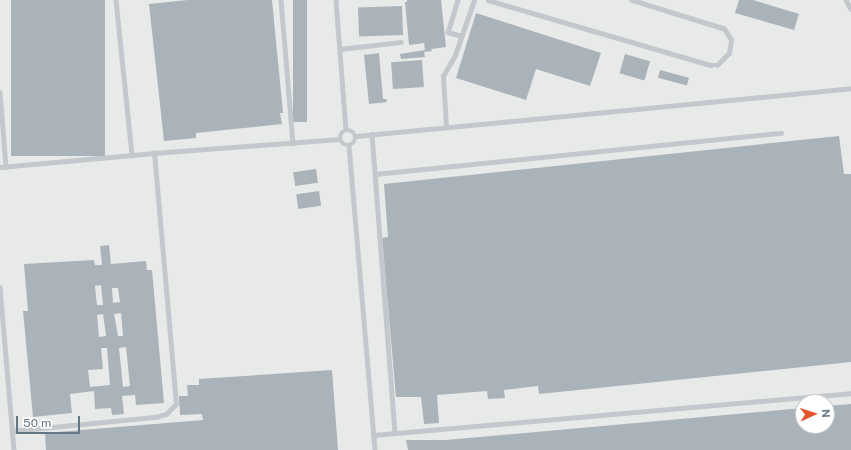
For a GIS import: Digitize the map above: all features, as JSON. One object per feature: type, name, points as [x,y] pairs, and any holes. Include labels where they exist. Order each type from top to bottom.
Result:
[{"type":"lane","points":[[116,0],[132,155]]},
{"type":"lane","points":[[281,0],[292,144]]},
{"type":"lane","points":[[336,0],[346,129]]},
{"type":"lane","points":[[458,0],[448,32],[461,36]]},
{"type":"lane","points":[[446,127],[443,76],[455,55],[474,0]]},
{"type":"lane","points":[[488,0],[711,65],[717,65],[729,53],[731,40],[724,29],[631,0]]},
{"type":"lane","points":[[846,0],[851,9]]},
{"type":"lane","points":[[340,49],[401,42]]},
{"type":"lane","points":[[356,136],[851,88]]},
{"type":"lane","points":[[0,92],[6,167]]},
{"type":"lane","points":[[339,139],[342,132],[346,129]]},
{"type":"lane","points":[[339,139],[342,144],[349,146],[355,142],[356,136],[354,132],[346,129]]},
{"type":"lane","points":[[375,174],[781,133]]},
{"type":"lane","points":[[372,134],[395,434]]},
{"type":"lane","points":[[0,167],[154,153],[292,144],[339,139]]},
{"type":"lane","points":[[349,146],[375,450]]},
{"type":"lane","points":[[12,431],[156,417],[166,414],[176,404],[154,153]]},
{"type":"lane","points":[[0,287],[14,450]]},
{"type":"lane","points":[[374,435],[851,393]]},
{"type":"shaded area","points":[[0,0],[851,0],[851,450],[0,450]]},
{"type":"building","points":[[11,0],[105,0],[105,156],[11,156]]},
{"type":"building","points":[[188,0],[272,0],[283,113],[280,113],[282,124],[196,133],[196,138],[164,141],[149,4]]},
{"type":"building","points":[[293,0],[307,0],[307,122],[293,122]]},
{"type":"building","points":[[407,0],[441,0],[446,47],[431,49],[432,51],[424,52],[425,57],[401,59],[400,54],[425,50],[424,43],[409,45],[405,2],[407,2]]},
{"type":"building","points":[[739,0],[753,0],[799,14],[794,30],[735,13]]},
{"type":"building","points":[[402,6],[403,35],[359,37],[358,8]]},
{"type":"building","points":[[476,13],[601,53],[590,86],[536,69],[526,100],[456,78]]},
{"type":"building","points":[[379,53],[383,99],[386,99],[387,102],[369,104],[364,55]]},
{"type":"building","points":[[625,54],[650,61],[644,80],[619,73]]},
{"type":"building","points":[[422,60],[424,87],[393,89],[391,62]]},
{"type":"building","points":[[660,70],[689,78],[687,85],[658,78]]},
{"type":"building","points":[[839,136],[844,174],[851,174],[851,362],[539,394],[538,386],[504,390],[505,398],[488,399],[487,391],[437,395],[439,423],[424,424],[421,397],[396,397],[382,238],[388,237],[384,184]]},
{"type":"building","points":[[316,169],[318,183],[295,186],[293,172]]},
{"type":"building","points":[[319,191],[321,206],[298,209],[296,194]]},
{"type":"building","points":[[109,245],[111,264],[146,261],[147,270],[152,270],[164,403],[136,405],[135,395],[122,396],[124,414],[112,415],[111,408],[95,409],[94,391],[70,394],[72,413],[33,417],[23,311],[28,311],[24,264],[94,260],[95,265],[102,265],[100,246]],"holes":[[[101,285],[103,305],[97,305],[95,286]],[[112,288],[118,288],[120,302],[113,303]],[[121,313],[123,336],[118,336],[114,314]],[[103,314],[106,336],[99,337],[97,315]],[[126,347],[130,386],[123,387],[119,348]],[[101,348],[107,348],[110,385],[90,387],[88,370],[103,369]]]},
{"type":"building","points":[[332,370],[338,450],[46,450],[45,433],[203,420],[202,414],[180,415],[179,396],[188,396],[187,385],[199,385],[199,379]]},
{"type":"building","points":[[851,404],[851,450],[408,450],[406,440],[446,440],[795,409],[795,434],[835,434],[835,405]]}]
